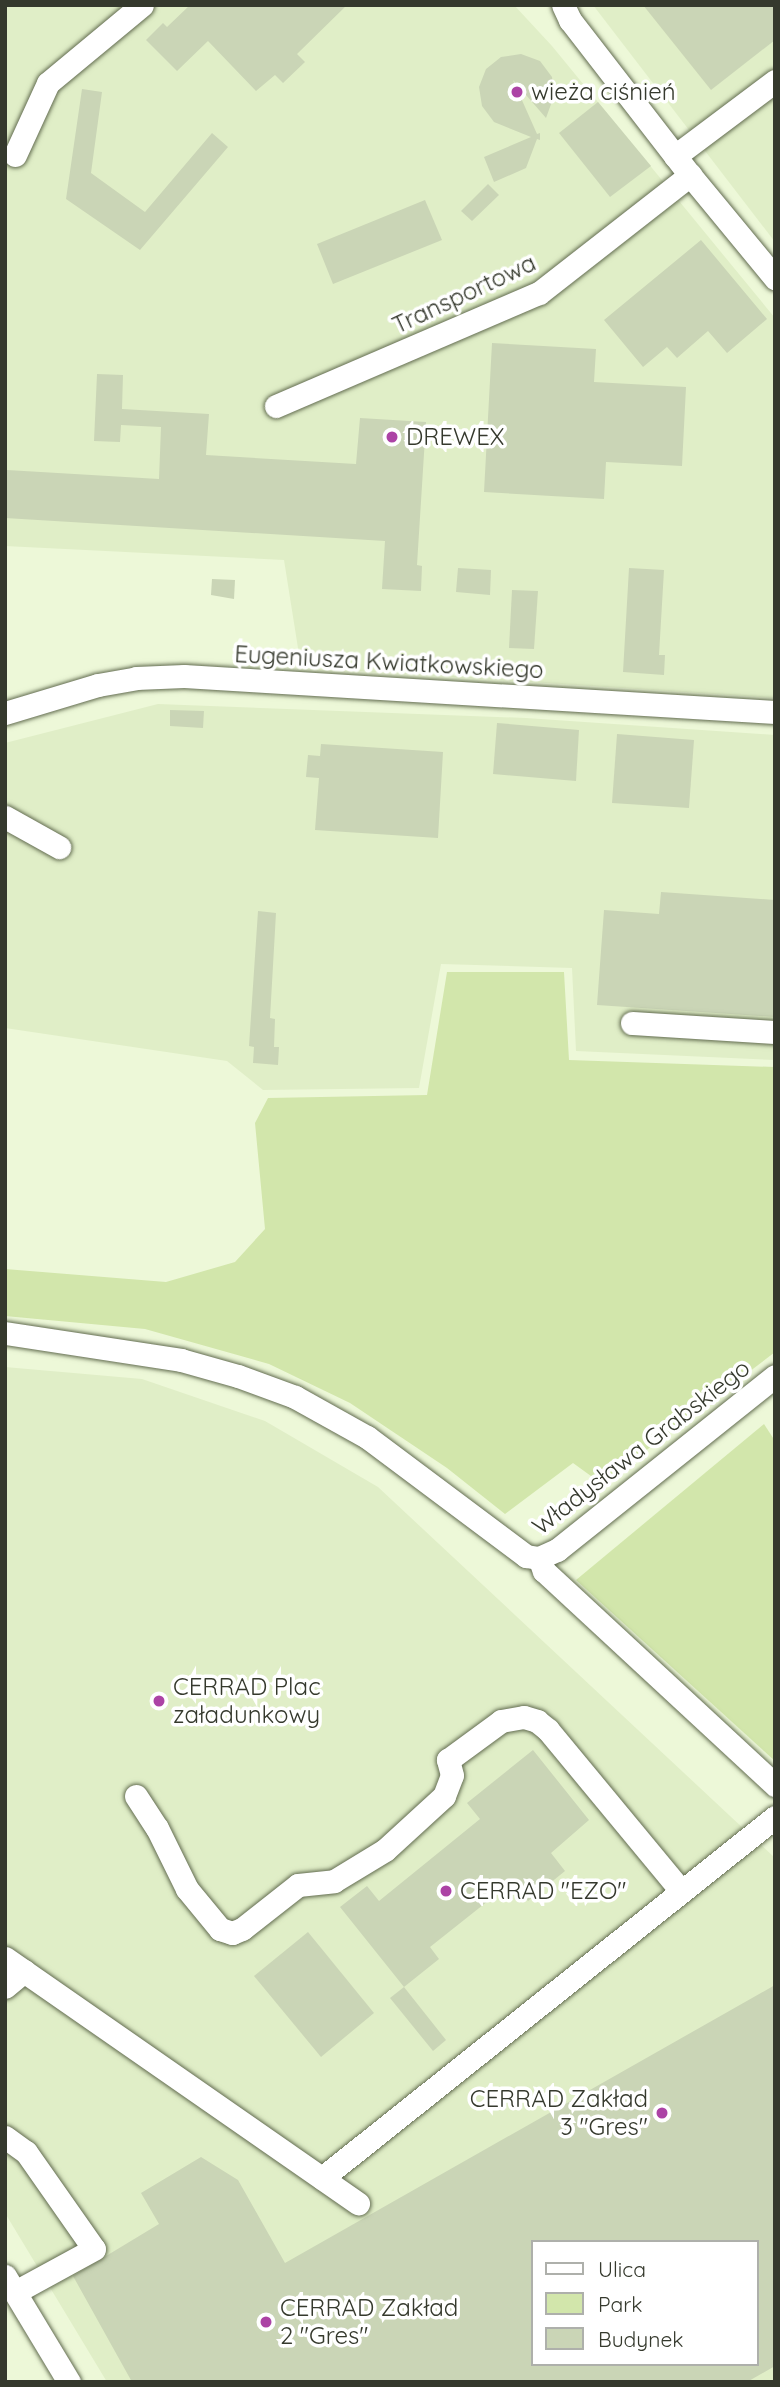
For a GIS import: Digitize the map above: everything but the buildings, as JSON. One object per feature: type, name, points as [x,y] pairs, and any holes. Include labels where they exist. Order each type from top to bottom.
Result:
[{"type":"street","points":[[15,155],[48,83],[142,5]]},
{"type":"street","points":[[563,5],[675,156],[775,278]]},
{"type":"street","points":[[675,156],[775,81]]},
{"type":"street","name":"Transportowa","points":[[276,406],[539,293],[690,175]]},
{"type":"street","name":"Eugeniusza Kwiatkowskiego","points":[[5,713],[98,685],[136,678],[184,676],[775,712]]},
{"type":"street","points":[[5,817],[59,847]]},
{"type":"street","points":[[632,1023],[775,1032]]},
{"type":"street","points":[[5,1333],[181,1360],[283,1392],[367,1437],[526,1556],[539,1558],[544,1572],[775,1785]]},
{"type":"street","name":"Władysława Grabskiego","points":[[539,1558],[557,1550],[775,1376]]},
{"type":"street","points":[[136,1796],[157,1828],[187,1889],[220,1929],[232,1933],[243,1929],[298,1885],[334,1881],[384,1850],[444,1796],[452,1775],[449,1760],[501,1721],[524,1717],[537,1721],[548,1730],[681,1891]]},
{"type":"street","points":[[322,2178],[775,1816]]},
{"type":"street","points":[[5,1958],[358,2203]]},
{"type":"street","points":[[5,1987],[24,1971]]},
{"type":"street","points":[[5,2137],[26,2152],[94,2249],[10,2284],[69,2382]]},
{"type":"shaded area","points":[[5,5],[514,5],[552,46],[775,318],[775,698],[301,667],[284,560],[5,546]]},
{"type":"shaded area","points":[[593,5],[775,5],[775,242]]},
{"type":"shaded area","points":[[158,704],[526,718],[775,735],[775,1060],[576,1051],[572,968],[441,964],[419,1088],[263,1090],[227,1061],[5,1028],[5,743]]},
{"type":"shaded area","points":[[5,1367],[142,1379],[265,1421],[378,1487],[775,1858],[775,2382],[107,2382],[5,2213]]},
{"type":"green space","points":[[447,972],[564,972],[569,1060],[775,1067],[775,1352],[602,1484],[573,1463],[505,1514],[447,1468],[350,1403],[269,1364],[145,1329],[5,1316],[5,1269],[166,1282],[235,1262],[265,1229],[255,1123],[268,1098],[427,1095]]},
{"type":"green space","points":[[764,1424],[775,1441],[775,1761],[576,1580]]},
{"type":"place","name":"wieża ciśnień","points":[[517,92]]},
{"type":"place","name":"DREWEX","points":[[392,437]]},
{"type":"place","name":"CERRAD Plac załadunkowy","points":[[159,1701]]},
{"type":"place","name":"CERRAD \"EZO\"","points":[[446,1891]]},
{"type":"place","name":"CERRAD Zakład 3 \"Gres\"","points":[[662,2113]]},
{"type":"place","name":"CERRAD Zakład 2 \"Gres\"","points":[[266,2322]]}]
